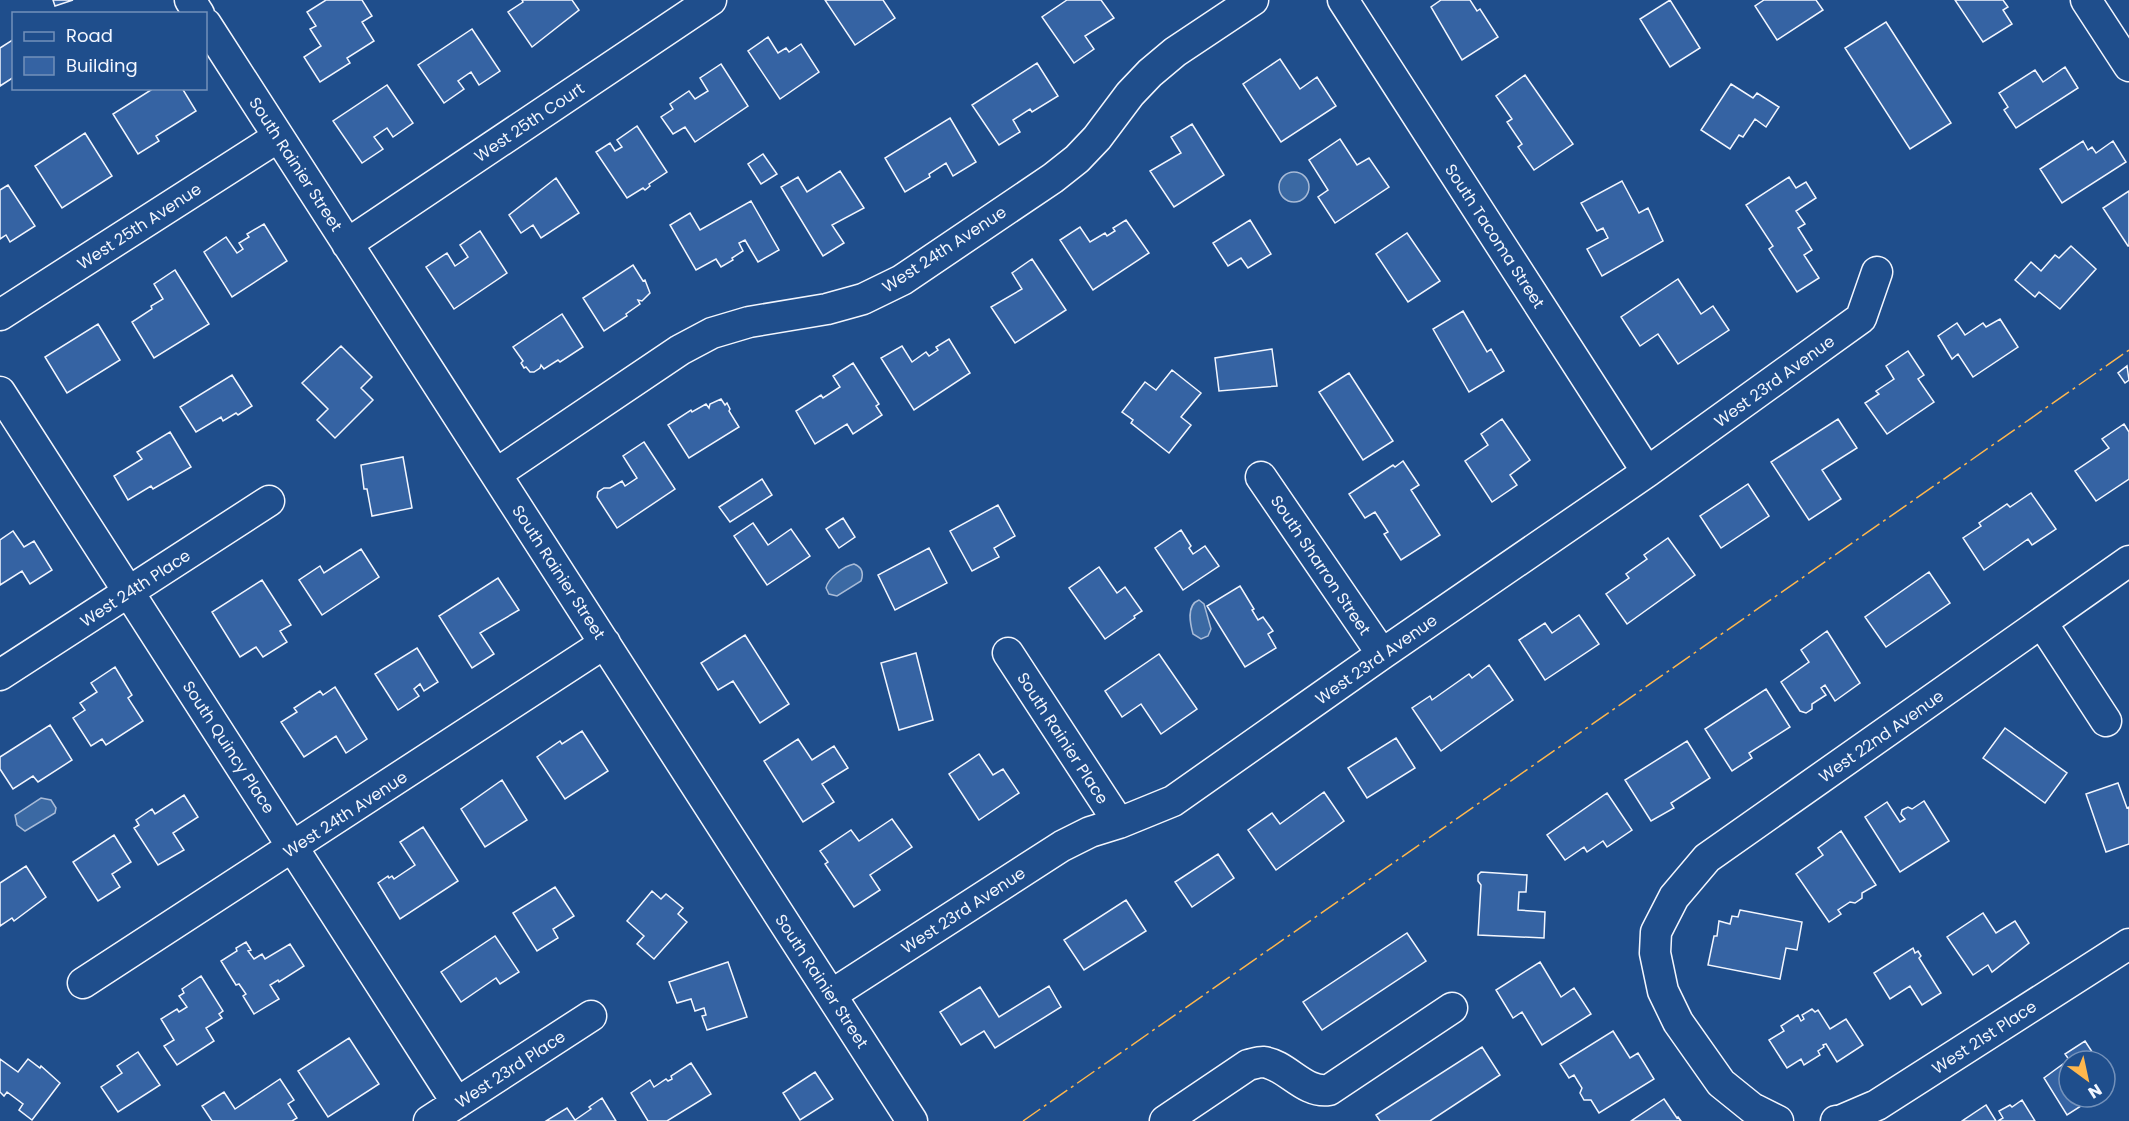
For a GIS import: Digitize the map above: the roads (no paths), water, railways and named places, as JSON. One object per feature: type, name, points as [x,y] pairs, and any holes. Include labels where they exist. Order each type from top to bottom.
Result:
[{"type":"street","name":"West 25th Court","points":[[347,244],[711,0]]},
{"type":"street","name":"West 24th Avenue","points":[[496,474],[680,350],[712,333],[749,322],[827,309],[863,299],[902,280],[1061,172],[1097,138],[1130,94],[1150,73],[1175,52],[1253,0]]},
{"type":"street","name":"South Tacoma Street","points":[[1343,0],[1647,472]]},
{"type":"street","points":[[2086,0],[2129,66]]},
{"type":"street","name":"South Rainier Street","points":[[207,26],[912,1121]]},
{"type":"street","name":"West 25th Avenue","points":[[0,315],[278,137]]},
{"type":"street","name":"West 23rd Avenue","points":[[831,995],[1062,846],[1090,832],[1119,824],[1173,801],[1647,472],[1861,318],[1877,272]]},
{"type":"street","name":"South Quincy Place","points":[[0,392],[457,1102]]},
{"type":"street","name":"South Sharron Street","points":[[1261,477],[1382,654]]},
{"type":"street","name":"West 24th Place","points":[[0,675],[269,501]]},
{"type":"street","name":"West 22nd Avenue","points":[[1778,1121],[1752,1108],[1721,1083],[1678,1022],[1663,991],[1655,953],[1656,932],[1674,897],[1707,858],[2129,561]]},
{"type":"street","points":[[2042,623],[2106,721]]},
{"type":"street","name":"West 24th Avenue","points":[[83,983],[604,643]]},
{"type":"street","name":"South Rainier Place","points":[[1008,653],[1119,824]]},
{"type":"street","name":"West 21st Place","points":[[1836,1121],[1877,1105],[2129,944]]},
{"type":"street","points":[[1165,1121],[1248,1065],[1261,1062],[1315,1089],[1329,1090],[1452,1008]]},
{"type":"street","name":"West 23rd Place","points":[[429,1121],[591,1016]]},
{"type":"water","points":[[1294,172],[1300,173],[1308,181],[1308,193],[1300,201],[1294,202],[1288,201],[1280,193],[1279,187],[1280,181],[1288,173]]},
{"type":"water","points":[[854,564],[862,571],[861,581],[837,596],[829,594],[826,588],[830,580],[841,570]]},
{"type":"water","points":[[1199,600],[1204,604],[1211,629],[1208,636],[1201,639],[1193,634],[1190,620],[1192,606]]},
{"type":"water","points":[[41,798],[51,800],[56,808],[55,813],[25,831],[17,825],[15,815]]}]
